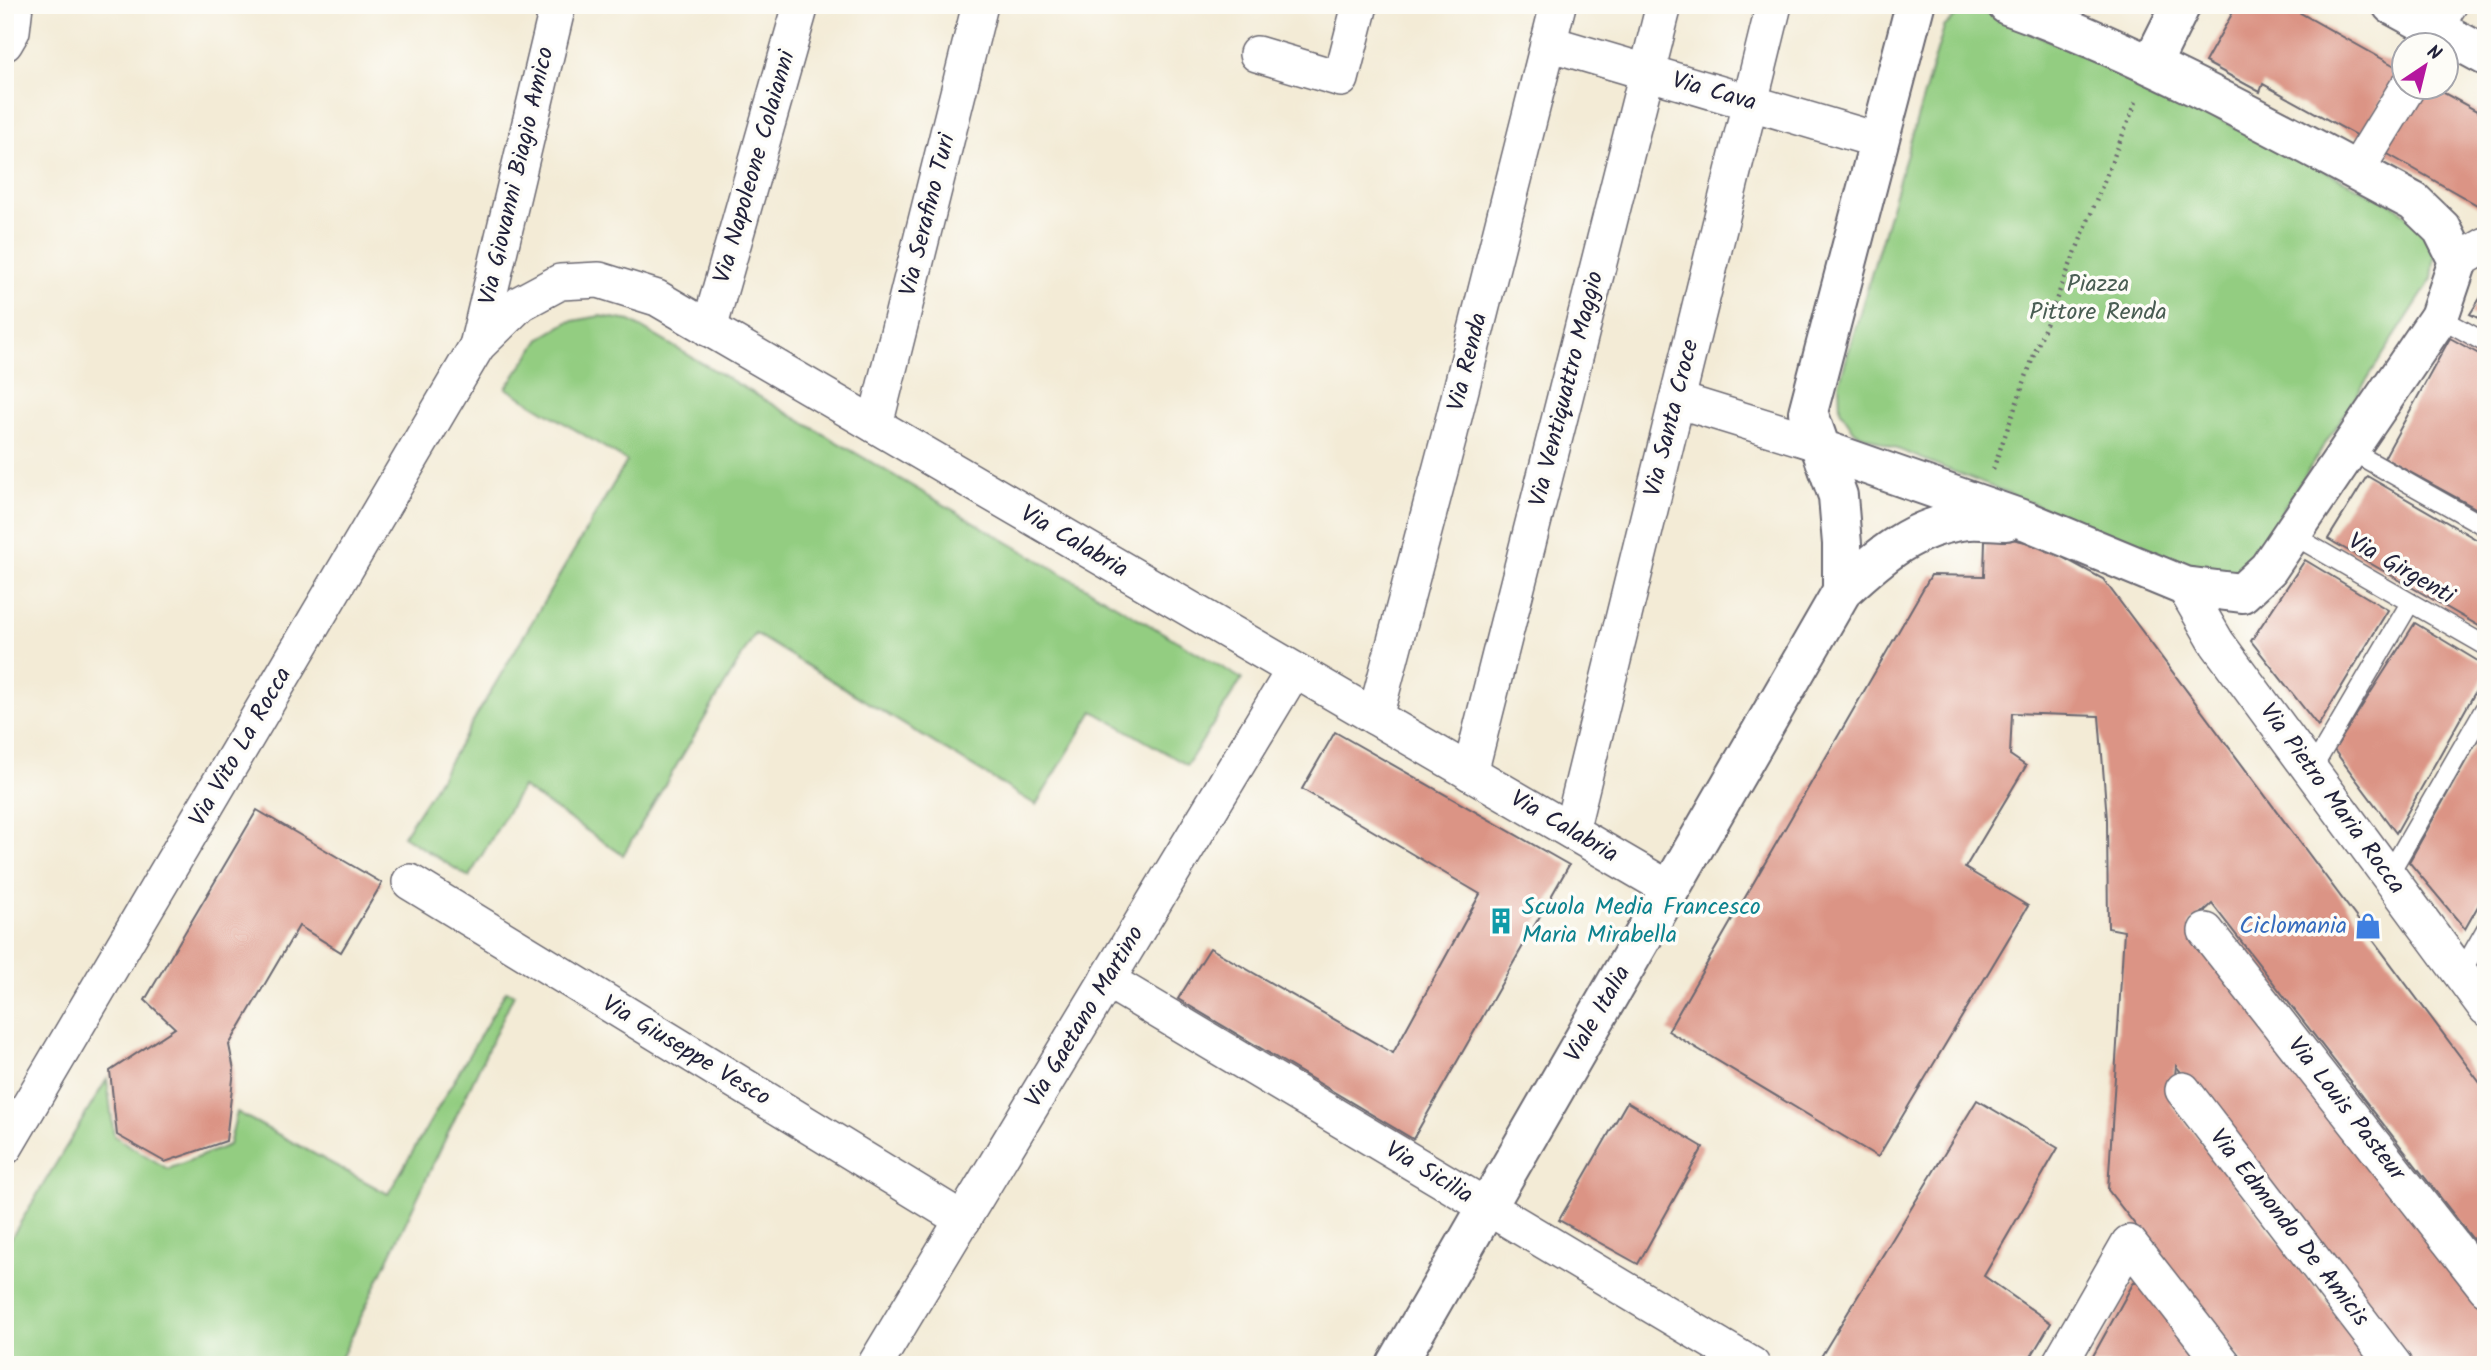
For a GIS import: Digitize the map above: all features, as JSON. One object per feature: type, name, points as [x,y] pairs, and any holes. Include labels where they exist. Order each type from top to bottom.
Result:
[{"type":"street","points":[[5,43],[12,31],[15,5]]},
{"type":"street","name":"Via Giovanni Biagio Amico","points":[[477,346],[558,5]]},
{"type":"street","name":"Via Napoleone Colaianni","points":[[709,329],[801,5]]},
{"type":"street","name":"Via Serafino Turi","points":[[875,425],[980,5]]},
{"type":"street","points":[[1257,54],[1341,79],[1360,5]]},
{"type":"street","name":"Via Renda","points":[[1375,718],[1558,5]]},
{"type":"street","name":"Via Ventiquattro Maggio","points":[[1470,772],[1664,5]]},
{"type":"street","name":"Via Santa Croce","points":[[1571,831],[1774,5]]},
{"type":"street","points":[[1677,400],[1821,446],[2027,522],[2184,586],[2242,593],[2268,569],[2438,317],[2472,253],[2442,229],[2414,201],[2151,65],[2007,5]]},
{"type":"street","points":[[2151,65],[2181,5]]},
{"type":"street","points":[[2392,5],[2445,28],[2486,56]]},
{"type":"street","points":[[1821,446],[1808,412],[1880,141],[1919,7]]},
{"type":"street","name":"Via Cava","points":[[1548,43],[1880,141]]},
{"type":"street","points":[[2356,171],[2398,102]]},
{"type":"street","name":"Via Calabria","points":[[477,346],[521,303],[560,282],[599,280],[657,298],[1670,889]]},
{"type":"street","name":"Via Vito La Rocca","points":[[5,1147],[477,346]]},
{"type":"street","name":"Viale Italia","points":[[1821,446],[1838,496],[1842,591]]},
{"type":"street","name":"Viale Italia","points":[[1396,1365],[1842,591],[1880,557],[1918,532],[1969,520],[2027,522]]},
{"type":"street","name":"Via Pietro Maria Rocca","points":[[2184,586],[2217,643],[2486,1008]]},
{"type":"street","name":"Via Gaetano Martino","points":[[876,1365],[1294,670]]},
{"type":"street","name":"Via Giuseppe Vesco","points":[[410,882],[962,1220]]},
{"type":"street","name":"Via Louis Pasteur","points":[[2206,931],[2486,1288]]},
{"type":"street","name":"Via Sicilia","points":[[1107,981],[1752,1365]]},
{"type":"street","name":"Via Edmondo De Amicis","points":[[2183,1090],[2394,1365]]},
{"type":"street","points":[[2059,1365],[2129,1243],[2224,1365]]},
{"type":"lane","points":[[2438,317],[2486,343]]},
{"type":"lane","points":[[2348,449],[2486,527]]},
{"type":"lane","name":"Via Girgenti","points":[[2291,534],[2486,646]]},
{"type":"lane","points":[[2311,771],[2410,603]]},
{"type":"lane","points":[[2388,876],[2486,706]]},
{"type":"lane","points":[[2461,973],[2486,929]]},
{"type":"path","points":[[1991,476],[2035,352],[2151,65]]},
{"type":"green space","name":"Piazza Pittore Renda","points":[[1980,10],[2141,80],[2398,207],[2423,231],[2435,253],[2432,279],[2245,568],[2217,574],[2138,546],[1855,432],[1840,410],[1839,384],[1944,27],[1958,14]]},
{"type":"green space","points":[[600,316],[630,321],[1242,679],[1187,765],[1093,711],[1036,805],[755,634],[623,855],[522,787],[469,877],[403,836],[627,461],[506,388],[541,338],[568,322]]},
{"type":"green space","points":[[506,991],[514,994],[338,1365],[5,1365],[5,1248],[107,1079],[114,1136],[168,1169],[229,1145],[237,1112],[388,1194]]},
{"type":"building","points":[[2237,5],[2286,5],[2390,63],[2390,89],[2359,137],[2263,84],[2260,92],[2205,62]]},
{"type":"building","points":[[2406,102],[2460,102],[2486,116],[2486,210],[2379,149]]},
{"type":"building","points":[[2486,289],[2486,322],[2470,314]]},
{"type":"building","points":[[2450,338],[2486,358],[2486,514],[2384,458]]},
{"type":"building","points":[[2367,476],[2486,545],[2486,630],[2328,539]]},
{"type":"building","points":[[2007,538],[2040,545],[2103,579],[2486,1091],[2486,1256],[2212,904],[2189,925],[2486,1304],[2486,1347],[2476,1365],[2413,1365],[2176,1066],[2172,1105],[2375,1365],[2245,1365],[2108,1190],[2124,931],[2108,928],[2107,819],[2099,716],[2012,713],[2010,755],[2026,766],[1965,868],[2028,906],[1878,1157],[1668,1031],[1931,575],[1984,576],[1985,540]]},
{"type":"building","points":[[2305,560],[2388,610],[2318,726],[2251,641]]},
{"type":"building","points":[[2415,623],[2486,666],[2486,673],[2396,833],[2334,750]]},
{"type":"building","points":[[2486,725],[2486,892],[2465,929],[2409,862]]},
{"type":"building","name":"Scuola Media Francesco Maria Mirabella","points":[[1335,732],[1569,865],[1413,1139],[1178,999],[1210,948],[1393,1053],[1480,894],[1302,789]]},
{"type":"building","points":[[257,810],[382,883],[341,952],[299,926],[229,1045],[234,1070],[226,1141],[165,1162],[117,1135],[110,1071],[175,1028],[145,1000]]},
{"type":"building","points":[[1977,1100],[2058,1148],[1984,1276],[2051,1323],[2026,1365],[1816,1365]]},
{"type":"building","points":[[1627,1102],[1703,1147],[1638,1264],[1559,1220]]},
{"type":"building","points":[[2134,1282],[2145,1285],[2206,1365],[2088,1365]]},
{"type":"place","name":"Scuola Media Francesco Maria Mirabella","points":[[1501,921]]},
{"type":"place","name":"Ciclomania","points":[[2368,926]]}]
